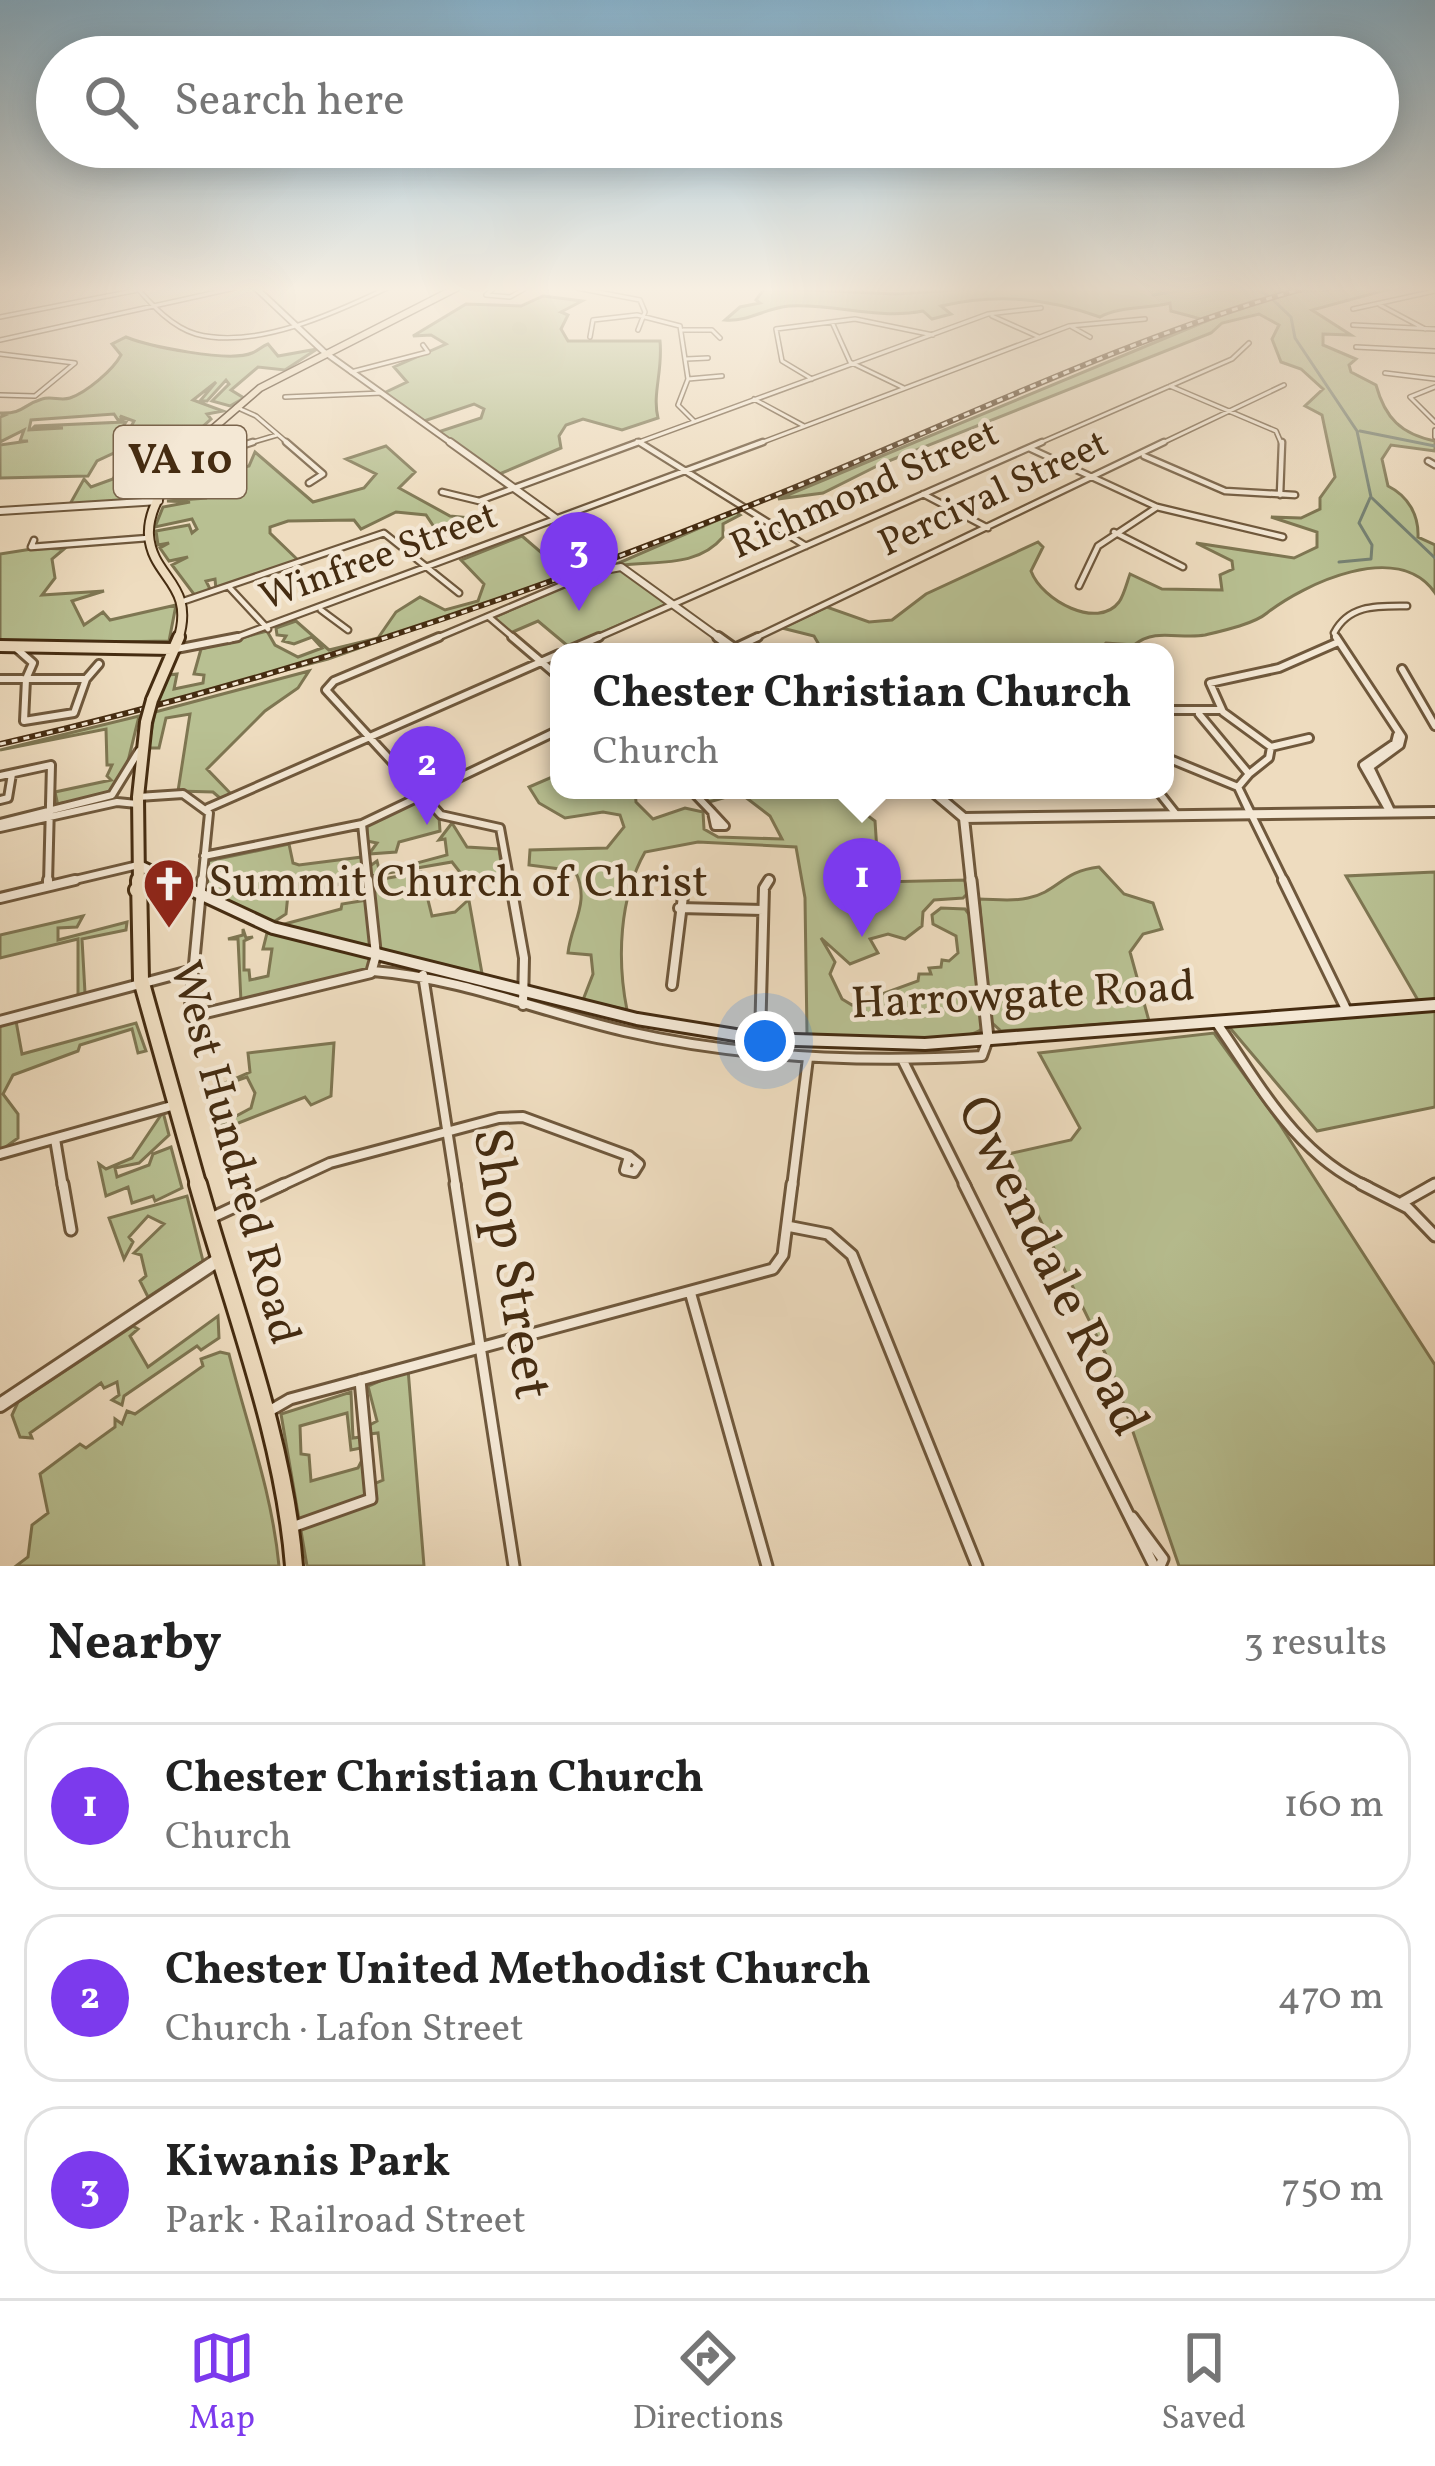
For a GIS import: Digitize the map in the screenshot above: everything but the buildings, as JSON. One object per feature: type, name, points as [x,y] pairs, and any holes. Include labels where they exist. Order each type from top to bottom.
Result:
[{"type":"main road","name":"VA 10","points":[[184,601],[148,538],[159,501],[188,448],[236,407],[307,361]]},
{"type":"main road","name":"West Hundred Road","points":[[184,601],[184,619],[152,700],[140,750],[137,890],[141,980],[263,1414],[291,1528],[294,1566]]},
{"type":"main road","points":[[0,646],[172,649]]},
{"type":"main road","name":"Harrowgate Road","points":[[138,865],[273,928],[524,998],[760,1039],[868,1045],[1435,1005]]},
{"type":"main road","points":[[137,890],[167,880]]},
{"type":"street","points":[[0,395],[32,397],[74,361]]},
{"type":"street","points":[[336,361],[595,549],[576,566],[581,577]]},
{"type":"street","points":[[351,372],[403,361]]},
{"type":"street","points":[[686,361],[688,379],[678,405],[694,421]]},
{"type":"street","points":[[782,361],[812,379]]},
{"type":"street","points":[[851,361],[904,388]]},
{"type":"street","points":[[442,492],[476,502],[860,361]]},
{"type":"street","name":"Winfree Street","points":[[172,649],[268,629],[975,361]]},
{"type":"street","name":"Richmond Street","points":[[584,643],[1225,361]]},
{"type":"street","points":[[1385,373],[1435,383]]},
{"type":"street","points":[[688,379],[722,376]]},
{"type":"street","points":[[1435,383],[1411,397],[1435,430]]},
{"type":"street","name":"Percival Street","points":[[750,643],[1283,385]]},
{"type":"street","points":[[1170,386],[1282,437],[1280,495]]},
{"type":"street","points":[[285,397],[382,394]]},
{"type":"street","points":[[754,399],[804,426]]},
{"type":"street","points":[[236,407],[322,474],[309,483]]},
{"type":"street","points":[[229,460],[225,454],[231,449],[277,435]]},
{"type":"street","points":[[637,441],[806,546]]},
{"type":"street","points":[[1029,448],[1157,507],[1283,537]]},
{"type":"street","points":[[1142,455],[1225,490],[1295,495]]},
{"type":"street","points":[[923,494],[988,528]]},
{"type":"street","points":[[0,511],[159,501]]},
{"type":"street","points":[[1078,586],[1086,556],[1114,532],[1157,507]]},
{"type":"street","points":[[1114,532],[1183,567]]},
{"type":"street","points":[[184,601],[390,534],[459,593]]},
{"type":"street","points":[[34,540],[31,547],[148,538]]},
{"type":"street","points":[[524,998],[500,827],[491,822],[449,820],[328,693],[328,685],[616,566],[723,643]]},
{"type":"street","points":[[230,587],[268,629]]},
{"type":"street","points":[[1390,811],[1363,765],[1397,741],[1393,726],[1336,643],[1335,628],[1350,612],[1407,606]]},
{"type":"street","points":[[321,610],[343,632],[348,630]]},
{"type":"street","points":[[489,617],[550,669]]},
{"type":"street","points":[[1309,738],[1289,747],[1271,747],[1222,710],[1211,697],[1210,683],[1280,668],[1336,643]]},
{"type":"street","points":[[14,646],[32,663],[24,679],[24,721],[31,724],[74,713],[86,679],[99,664]]},
{"type":"street","points":[[23,656],[33,646]]},
{"type":"street","name":"Richmond Street","points":[[208,808],[550,658]]},
{"type":"street","points":[[1402,669],[1402,679],[1435,726]]},
{"type":"street","points":[[0,679],[86,679]]},
{"type":"street","points":[[1174,711],[1222,710]]},
{"type":"street","points":[[1199,714],[1249,774]]},
{"type":"street","points":[[204,856],[362,824],[550,734]]},
{"type":"street","points":[[1238,787],[1269,758],[1271,747]]},
{"type":"street","points":[[0,826],[118,792],[140,750]]},
{"type":"street","points":[[1174,761],[1238,787],[1347,1011]]},
{"type":"street","points":[[0,776],[51,765],[48,886]]},
{"type":"street","points":[[0,800],[8,798],[12,774]]},
{"type":"street","points":[[48,814],[176,793],[208,808],[189,1017],[363,979],[373,971],[376,955],[362,824]]},
{"type":"street","points":[[702,799],[711,808]]},
{"type":"street","points":[[942,799],[964,818],[1435,812]]},
{"type":"street","points":[[1164,799],[1176,814]]},
{"type":"street","points":[[373,971],[423,975],[524,998],[625,1031],[808,1058],[903,1061],[982,1056],[988,1038],[964,818]]},
{"type":"street","points":[[0,898],[138,865]]},
{"type":"street","points":[[671,985],[685,879]]},
{"type":"street","points":[[760,1039],[763,910],[769,880]]},
{"type":"street","points":[[679,908],[763,910]]},
{"type":"street","points":[[0,1021],[141,980],[193,970]]},
{"type":"street","name":"Shop Street","points":[[423,975],[484,1346],[514,1566]]},
{"type":"street","points":[[1216,1022],[1314,1154],[1346,1177],[1403,1202],[1435,1236]]},
{"type":"street","points":[[263,1414],[290,1399],[773,1270],[783,1255],[808,1058]]},
{"type":"street","name":"Owendale Road","points":[[903,1061],[1157,1566]]},
{"type":"street","points":[[0,1154],[175,1105]]},
{"type":"street","points":[[208,1220],[330,1163],[449,1131],[524,1117],[628,1156]]},
{"type":"street","points":[[55,1138],[71,1230]]},
{"type":"street","points":[[1403,1202],[1435,1184]]},
{"type":"street","points":[[787,1226],[829,1234],[852,1255],[977,1566]]},
{"type":"street","points":[[0,1405],[219,1259]]},
{"type":"street","points":[[691,1295],[767,1566]]},
{"type":"street","points":[[291,1528],[371,1499],[360,1380]]},
{"type":"green space","points":[[117,361],[299,361],[285,370],[258,367],[231,390],[244,398],[230,406],[212,401],[229,384],[226,380],[207,401],[200,401],[216,382],[193,400],[223,411],[207,414],[211,419],[181,446],[120,448],[134,421],[120,416],[123,419],[118,420],[114,414],[31,420],[29,430],[126,422],[116,437],[118,451],[97,461],[88,476],[0,478],[0,445],[28,441],[20,441],[24,430],[0,442],[0,417],[5,415],[0,413],[19,411],[45,398],[70,398]]},
{"type":"green space","points":[[407,361],[660,361],[658,418],[622,430],[583,419],[566,425],[559,436],[561,448],[497,475],[438,432],[481,418],[484,409],[474,404],[424,421],[384,393],[407,382],[394,367]]},
{"type":"green space","points":[[1110,361],[1140,361],[881,464],[823,493],[778,499]]},
{"type":"green space","points":[[1354,361],[1351,372],[1376,385],[1396,423],[1435,441],[1435,451],[1391,445],[1382,459],[1388,486],[1407,501],[1414,514],[1418,537],[1435,545],[1435,593],[1419,577],[1398,569],[1351,572],[1304,590],[1237,627],[1205,635],[1151,637],[1137,643],[818,643],[814,636],[782,628],[827,607],[869,622],[892,620],[926,594],[1038,542],[1043,547],[1031,571],[1037,582],[1071,608],[1098,613],[1119,602],[1130,574],[1162,589],[1222,590],[1220,575],[1233,569],[1232,561],[1196,543],[1294,558],[1317,547],[1317,532],[1271,517],[1301,518],[1320,509],[1320,498],[1335,477],[1322,415],[1305,406],[1323,389],[1301,369],[1281,362]]},
{"type":"green space","points":[[386,446],[415,472],[399,488],[450,516],[481,519],[440,536],[426,515],[396,512],[361,529],[354,520],[288,521],[270,527],[270,533],[299,561],[216,589],[215,579],[206,581],[211,591],[196,597],[172,565],[188,557],[169,561],[160,548],[169,543],[158,545],[156,531],[189,525],[192,533],[197,529],[192,519],[155,527],[163,507],[190,502],[167,501],[206,498],[215,475],[249,466],[255,452],[313,502],[364,488],[376,474],[346,459]]},
{"type":"green space","points":[[141,450],[180,451],[155,498],[138,500],[141,490],[126,491],[120,501],[70,504],[84,479],[91,487],[113,479],[126,456]]},
{"type":"green space","points":[[736,512],[740,515],[723,524],[723,537],[696,556],[609,567]]},
{"type":"green space","points":[[522,536],[544,555],[568,550],[571,539],[584,541],[593,552],[572,562],[560,577],[328,659],[157,704],[169,675],[177,674],[174,689],[203,683],[204,675],[194,674],[201,649],[267,631],[275,645],[298,657],[322,648],[312,637],[294,644],[283,641],[286,636],[277,635],[276,628],[296,621],[329,650],[378,638],[396,612],[420,597],[445,610],[478,601],[484,584],[461,560]]},
{"type":"green space","points":[[64,549],[52,559],[55,578],[42,595],[104,591],[72,601],[84,625],[103,612],[110,620],[176,605],[169,641],[0,644],[0,554]]},
{"type":"green space","points":[[621,567],[668,604],[578,643],[564,643],[538,621],[508,634],[490,619],[603,570]]},
{"type":"green space","points":[[309,671],[298,688],[265,711],[207,769],[232,795],[217,802],[220,798],[213,792],[178,791],[190,714],[166,718],[159,748],[148,748],[155,712]]},
{"type":"green space","points":[[139,716],[123,782],[110,795],[51,805],[57,801],[55,792],[111,780],[106,729],[0,750]]},
{"type":"green space","points":[[550,778],[550,799],[636,799],[653,819],[685,808],[703,812],[704,829],[718,837],[782,839],[770,816],[748,799],[845,799],[875,821],[879,882],[967,880],[969,892],[963,898],[934,900],[923,912],[922,926],[905,939],[888,934],[870,939],[878,953],[850,964],[821,938],[835,962],[830,974],[842,999],[852,1005],[918,981],[919,974],[931,974],[929,968],[941,967],[942,960],[949,961],[958,953],[956,936],[933,924],[932,915],[941,908],[965,909],[970,916],[982,1029],[925,1040],[807,1034],[805,898],[796,847],[698,842],[645,852],[630,889],[622,930],[627,1010],[583,1000],[593,974],[591,955],[568,953],[581,903],[579,882],[575,871],[529,865],[530,850],[607,848],[624,827],[620,815],[603,812],[565,818],[539,803],[529,787]]},
{"type":"green space","points":[[418,800],[439,817],[440,831],[399,842],[396,852],[369,854],[377,843],[367,841],[367,824]]},
{"type":"green space","points":[[452,823],[467,847],[499,849],[503,877],[466,884],[483,979],[380,950],[372,881],[421,872],[432,916],[455,912],[467,901],[463,876],[452,862],[371,876],[370,866],[377,861],[380,873],[447,855],[445,839],[439,840]]},
{"type":"green space","points":[[289,844],[293,863],[299,865],[362,857],[366,891],[353,895],[352,882],[288,894],[286,914],[272,923],[203,897],[208,861]]},
{"type":"green space","points":[[1099,867],[1124,894],[1153,903],[1162,929],[1143,934],[1130,952],[1149,1021],[1001,1031],[990,1021],[979,899],[1028,898]]},
{"type":"green space","points":[[1435,872],[1435,1001],[1419,1002],[1346,876]]},
{"type":"green space","points":[[367,900],[370,947],[277,926],[341,909],[342,904]]},
{"type":"green space","points":[[83,916],[77,927],[58,928],[58,940],[127,922],[126,930],[82,939],[85,993],[78,995],[78,939],[0,958],[0,935]]},
{"type":"green space","points":[[243,929],[246,938],[253,937],[244,941],[244,970],[249,970],[250,980],[268,976],[272,949],[263,949],[267,933],[376,955],[371,973],[241,1002],[238,939],[228,939],[243,935]]},
{"type":"green space","points":[[1435,1005],[1435,1107],[1317,1131],[1225,1022]]},
{"type":"green space","points":[[16,1021],[22,1054],[136,1023],[146,1051],[138,1053],[132,1029],[80,1045],[78,1051],[13,1075],[3,1094],[18,1114],[18,1138],[0,1151],[0,1024]]},
{"type":"green space","points":[[1214,1033],[1279,1123],[1435,1365],[1435,1566],[1179,1566],[1108,1359],[1008,1154],[1071,1140],[1080,1128],[1039,1053]]},
{"type":"green space","points":[[334,1043],[331,1096],[311,1105],[305,1097],[218,1131],[216,1127],[251,1108],[255,1093],[247,1077],[209,1090],[250,1072],[248,1053]]},
{"type":"green space","points":[[163,1112],[169,1135],[139,1163],[115,1168],[117,1177],[149,1165],[153,1154],[171,1147],[182,1188],[155,1201],[153,1196],[132,1203],[128,1187],[106,1196],[99,1164],[106,1169],[132,1158]]},
{"type":"green space","points":[[187,1196],[203,1261],[148,1297],[140,1281],[146,1276],[141,1255],[134,1253],[164,1224],[148,1216],[129,1237],[133,1242],[124,1259],[109,1218]]},
{"type":"green space","points":[[218,1316],[219,1338],[201,1350],[197,1346],[124,1396],[122,1405],[112,1400],[119,1395],[117,1382],[104,1388],[101,1383],[30,1433],[32,1438],[20,1437],[12,1415],[18,1402],[133,1326],[138,1329],[130,1336],[148,1367]]},
{"type":"green space","points":[[229,1354],[258,1459],[279,1566],[16,1566],[28,1557],[32,1525],[48,1513],[40,1474],[80,1444],[86,1448],[115,1427],[115,1419],[122,1424],[127,1411],[135,1414],[203,1366],[201,1359]]},
{"type":"green space","points":[[408,1369],[424,1566],[307,1566],[281,1414],[351,1392],[353,1438],[361,1437],[361,1448],[351,1450],[347,1413],[300,1426],[301,1454],[309,1455],[311,1481],[358,1468],[363,1458],[366,1502],[374,1484],[383,1480],[378,1433],[369,1434],[368,1426],[377,1421],[368,1386]]},
{"type":"waterway","points":[[1310,361],[1357,431],[1371,497]]},
{"type":"waterway","points":[[1360,431],[1435,446]]},
{"type":"waterway","points":[[1339,562],[1371,559],[1372,545],[1359,523],[1370,498]]},
{"type":"waterway","points":[[1372,498],[1435,558]]},
{"type":"railway","points":[[0,744],[197,694],[486,604],[771,497],[1095,361]]},
{"type":"place","name":"Kiwanis Park","points":[[579,611]]},
{"type":"place","name":"Chester United Methodist Church","points":[[427,825]]},
{"type":"place","name":"Summit Church of Christ","points":[[169,930]]},
{"type":"place","name":"Chester Christian Church","points":[[862,937]]}]
